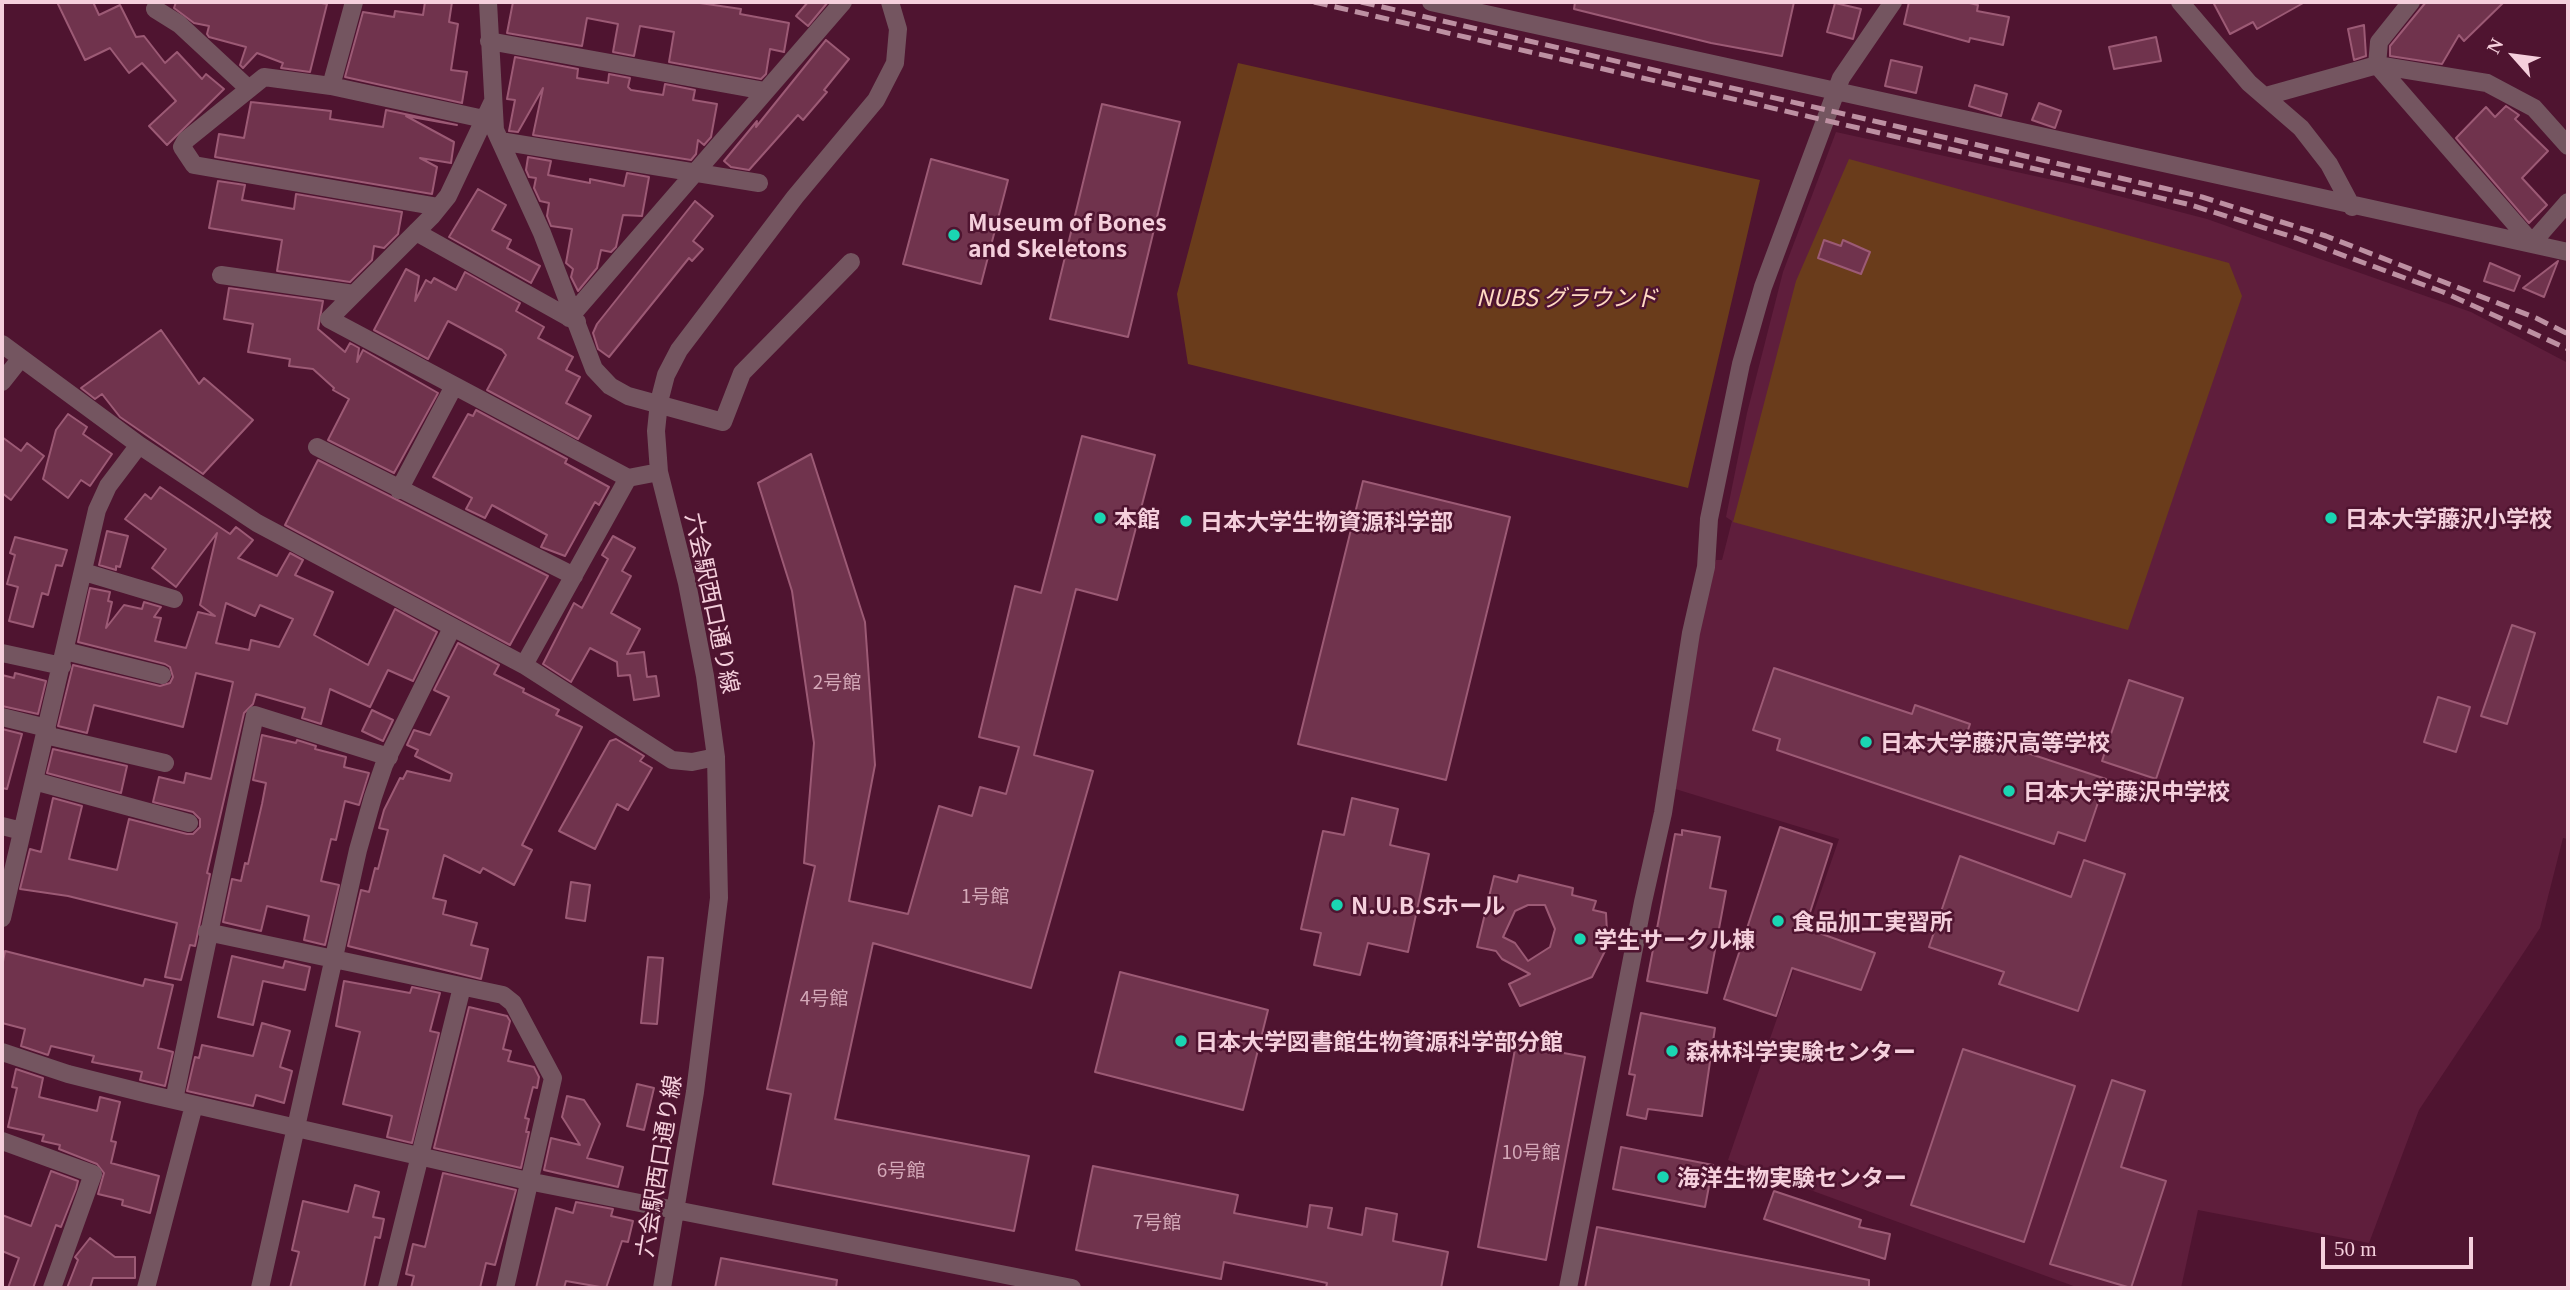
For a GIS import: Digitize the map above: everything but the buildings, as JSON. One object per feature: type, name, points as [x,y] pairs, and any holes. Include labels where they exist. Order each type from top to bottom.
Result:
[{"type":"street","points":[[331,86],[354,2]]},
{"type":"street","points":[[488,2],[488,111],[600,378],[628,396],[659,402],[723,422],[742,373],[851,262]]},
{"type":"street","points":[[573,318],[843,2]]},
{"type":"street","name":"六会駅西口通り線","points":[[662,1288],[677,1209],[719,898],[716,757],[700,649],[659,472],[656,430],[659,402],[667,375],[679,350],[796,197],[876,100],[895,63],[898,29],[890,2]]},
{"type":"street","points":[[1431,2],[1490,8],[1835,91],[2352,207],[2568,252]]},
{"type":"street","points":[[1568,1288],[1643,902],[1663,813],[1691,633],[1706,567],[1709,519],[1738,376],[1763,287],[1835,91],[1847,67],[1891,2]]},
{"type":"street","points":[[2180,2],[2220,51],[2301,128],[2329,164],[2352,207]]},
{"type":"street","points":[[2411,2],[2379,42],[2377,65],[2532,243]]},
{"type":"street","points":[[155,9],[179,24],[249,89]]},
{"type":"street","points":[[489,41],[765,91]]},
{"type":"street","points":[[2266,96],[2377,65],[2487,83],[2534,108],[2568,146]]},
{"type":"street","points":[[439,207],[194,165],[182,147],[186,140],[264,77],[488,111]]},
{"type":"street","points":[[488,111],[460,173],[439,207],[329,319],[628,478],[659,472]]},
{"type":"street","points":[[500,141],[759,183]]},
{"type":"street","points":[[2532,243],[2568,202]]},
{"type":"street","points":[[416,232],[573,318]]},
{"type":"street","points":[[221,275],[354,294]]},
{"type":"street","points":[[2,344],[139,445],[257,523],[524,664],[672,760],[692,762],[716,757]]},
{"type":"street","points":[[2,382],[21,358]]},
{"type":"street","points":[[399,490],[454,386]]},
{"type":"street","points":[[2,918],[97,510],[108,486],[139,445]]},
{"type":"street","points":[[317,447],[574,576]]},
{"type":"street","points":[[524,664],[628,478]]},
{"type":"street","points":[[84,572],[174,600]]},
{"type":"street","points":[[260,1288],[358,850],[388,757],[452,628]]},
{"type":"street","points":[[2,653],[63,658],[162,675]]},
{"type":"street","points":[[174,1100],[207,932],[255,715],[388,757]]},
{"type":"street","points":[[2,717],[46,732],[166,763]]},
{"type":"street","points":[[34,781],[189,823]]},
{"type":"street","points":[[2,826],[22,831]]},
{"type":"street","points":[[207,932],[503,995],[513,1003],[553,1078],[505,1288]]},
{"type":"street","points":[[387,1288],[463,988]]},
{"type":"street","points":[[2,1052],[68,1074],[419,1157],[1072,1288]]},
{"type":"street","points":[[146,1288],[194,1105]]},
{"type":"street","points":[[2,1140],[93,1174],[52,1288]]},
{"type":"shaded area","points":[[1836,132],[2080,186],[2207,219],[2471,312],[2568,363],[2568,839],[2563,838],[2540,928],[2419,1110],[2369,1243],[2198,1210],[2181,1288],[2079,1288],[1728,1160],[1839,839],[1672,788],[1707,569],[1713,569],[1716,560],[1722,560],[1732,521],[1726,517],[1747,413],[1783,272]]},
{"type":"green space","name":"NUBS グラウンド","points":[[1238,63],[1760,180],[1688,488],[1188,364],[1177,294]]},
{"type":"green space","points":[[1849,159],[2229,263],[2242,296],[2128,630],[1733,522],[1796,281]]},
{"type":"railway","points":[[1314,2],[2191,205],[2296,238],[2443,292],[2568,349]]},
{"type":"railway","points":[[1361,2],[2202,197],[2326,236],[2536,318],[2568,334]]},
{"type":"place","name":"Museum of Bones and Skeletons","points":[[954,235]]},
{"type":"place","name":"本館","points":[[1100,518]]},
{"type":"place","name":"日本大学藤沢小学校","points":[[2331,518]]},
{"type":"place","name":"日本大学生物資源科学部","points":[[1186,521]]},
{"type":"place","name":"日本大学藤沢高等学校","points":[[1866,742]]},
{"type":"place","name":"日本大学藤沢中学校","points":[[2009,791]]},
{"type":"place","name":"N.U.B.Sホール","points":[[1337,905]]},
{"type":"place","name":"食品加工実習所","points":[[1778,921]]},
{"type":"place","name":"学生サークル棟","points":[[1580,939]]},
{"type":"place","name":"日本大学図書館生物資源科学部分館","points":[[1181,1041]]},
{"type":"place","name":"森林科学実験センター","points":[[1672,1051]]},
{"type":"place","name":"海洋生物実験センター","points":[[1663,1177]]}]
